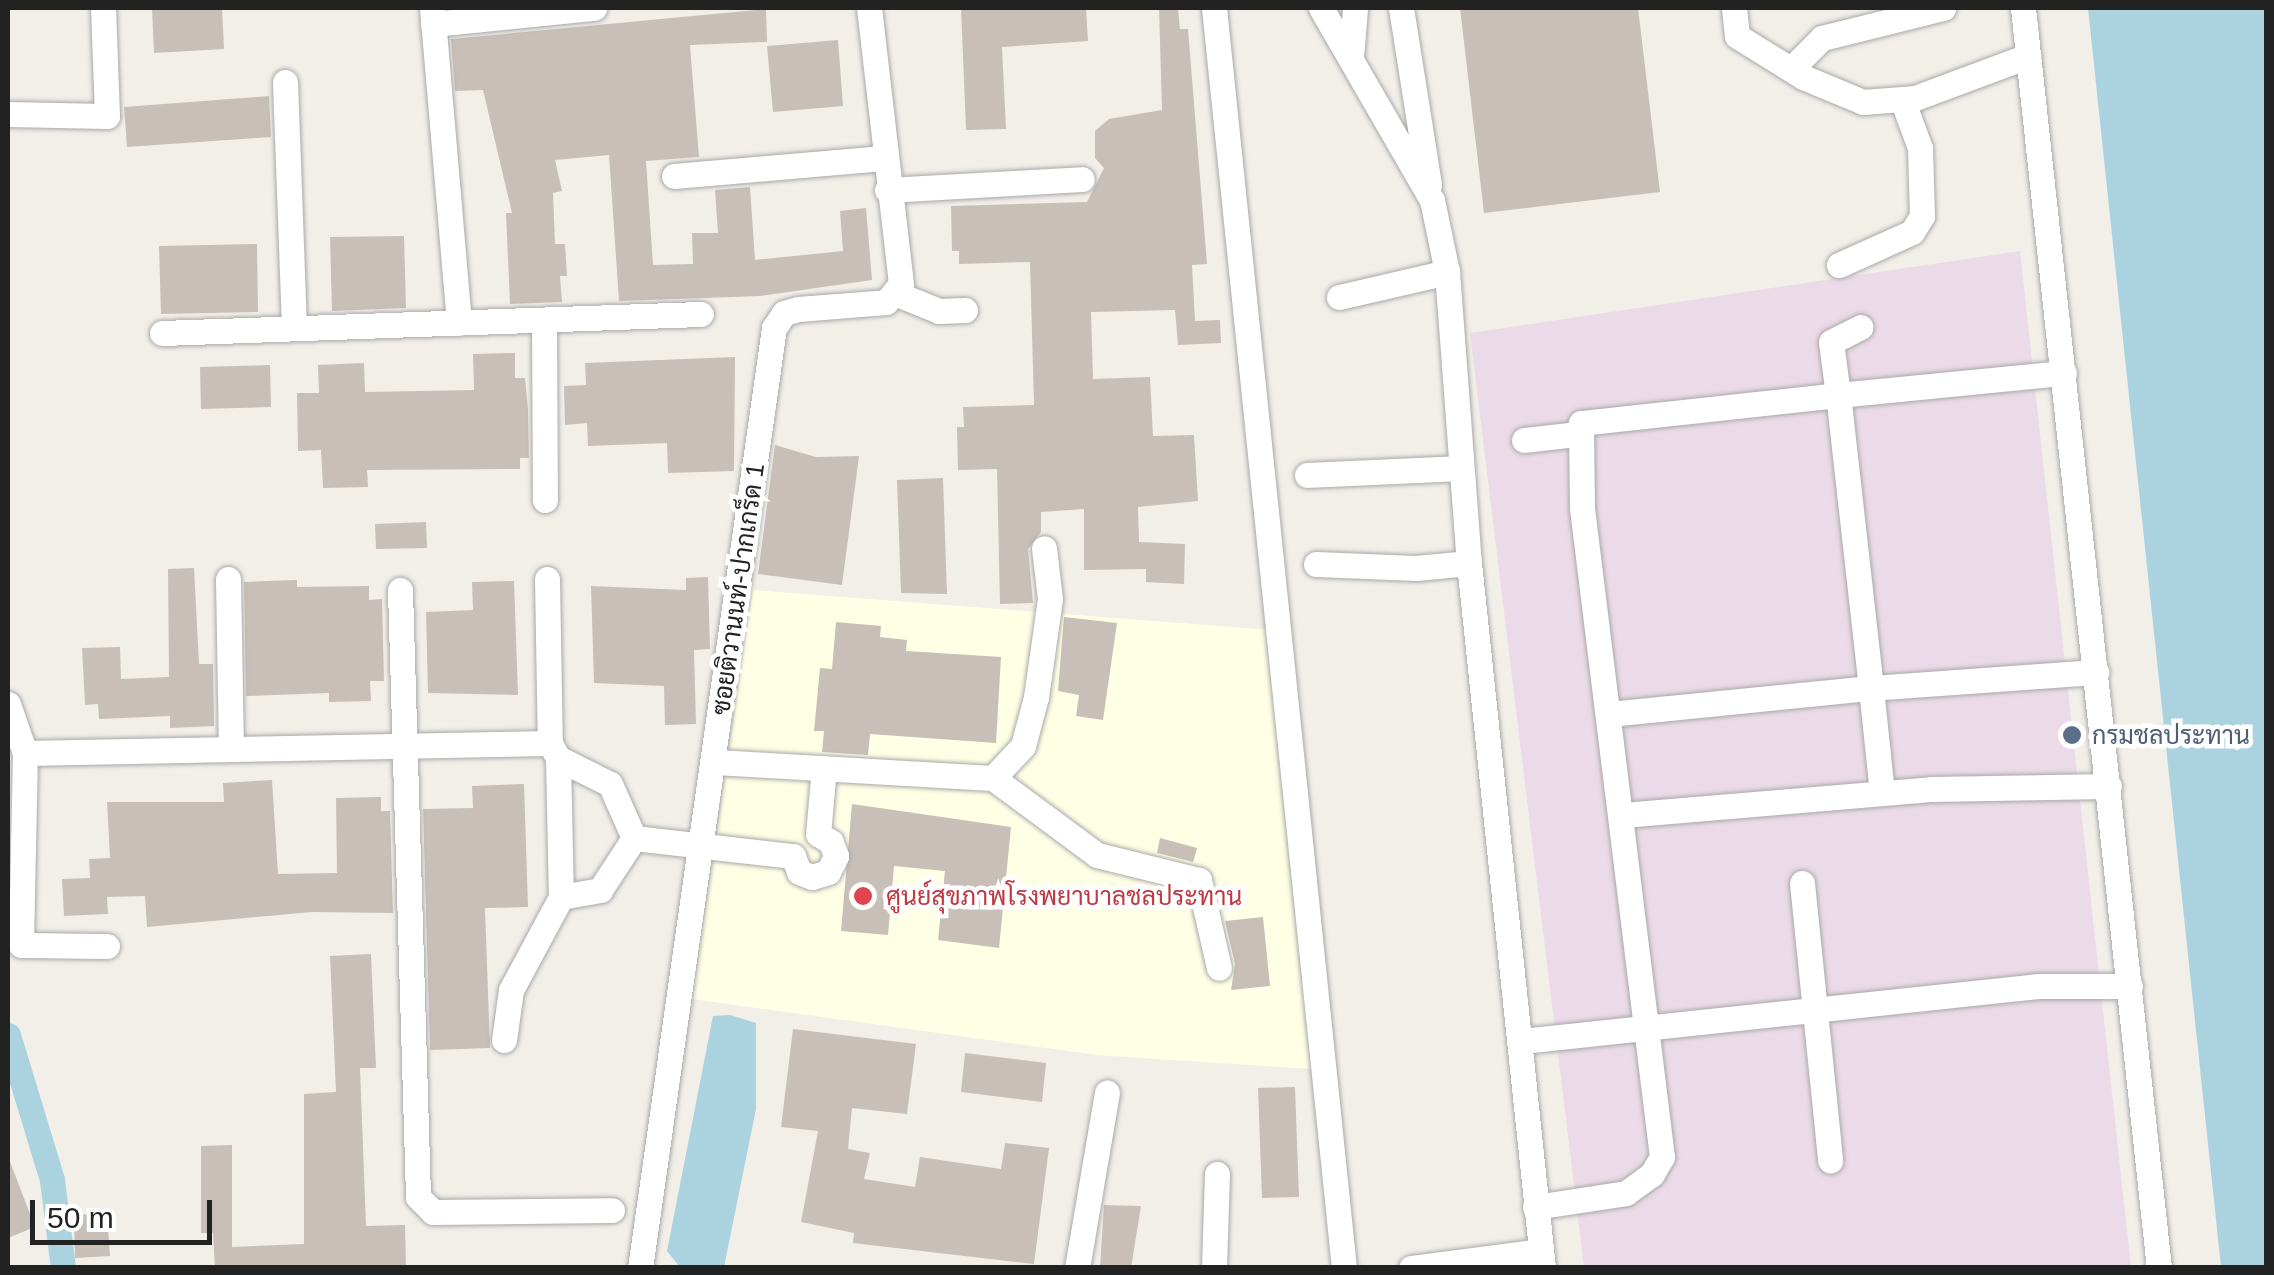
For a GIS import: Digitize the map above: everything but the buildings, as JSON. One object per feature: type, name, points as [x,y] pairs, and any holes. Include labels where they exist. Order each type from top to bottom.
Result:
[{"type":"street","points":[[8,114],[107,116],[103,8]]},
{"type":"street","points":[[459,323],[433,16],[594,8]]},
{"type":"street","points":[[869,8],[886,190],[902,273],[896,294],[939,311],[966,310]]},
{"type":"street","points":[[1214,8],[1344,1268]]},
{"type":"street","points":[[1321,8],[1432,200]]},
{"type":"street","points":[[1351,57],[1355,8]]},
{"type":"street","points":[[1401,8],[1432,200],[1448,272],[1469,563],[1542,1260],[1411,1268]]},
{"type":"street","points":[[1734,8],[1737,36],[1791,69],[1863,102],[1902,99],[1976,80],[2028,56]]},
{"type":"street","points":[[1791,69],[1822,38],[1943,8]]},
{"type":"street","points":[[2023,8],[2159,1268]]},
{"type":"street","points":[[285,82],[294,328]]},
{"type":"street","points":[[1839,265],[1912,232],[1922,216],[1920,148],[1902,99]]},
{"type":"street","points":[[674,176],[884,158]]},
{"type":"street","points":[[886,190],[1082,179]]},
{"type":"street","points":[[1339,298],[1448,272]]},
{"type":"street","name":"ซอยติวานนท์-ปากเกร็ด 1","points":[[640,1268],[774,328],[784,313],[798,308],[886,302],[896,294]]},
{"type":"street","points":[[162,333],[701,314]]},
{"type":"street","points":[[544,320],[545,500]]},
{"type":"street","points":[[1860,327],[1832,342],[1882,792]]},
{"type":"street","points":[[1524,440],[1577,434],[1594,417],[2064,373]]},
{"type":"street","points":[[1535,1206],[1626,1193],[1656,1170],[1662,1157],[1577,434]]},
{"type":"street","points":[[1307,475],[1462,468]]},
{"type":"street","points":[[994,778],[1022,746],[1036,697],[1050,599],[1044,548]]},
{"type":"street","points":[[1316,564],[1469,563]]},
{"type":"street","points":[[504,1040],[511,990],[562,897],[547,578]]},
{"type":"street","points":[[228,579],[231,748]]},
{"type":"street","points":[[400,590],[418,1197],[432,1212],[612,1210]]},
{"type":"street","points":[[1610,714],[1871,688],[2096,672]]},
{"type":"street","points":[[8,704],[25,753],[21,946],[107,946]]},
{"type":"street","points":[[25,753],[404,745],[554,750],[610,784],[634,838]]},
{"type":"street","points":[[714,762],[994,778],[1098,855],[1199,880],[1220,968]]},
{"type":"street","points":[[634,838],[792,856],[799,872],[812,878],[828,872],[836,856],[832,842],[818,834],[824,768]]},
{"type":"street","points":[[1623,814],[1882,792],[2108,786]]},
{"type":"street","points":[[562,897],[600,890],[634,838]]},
{"type":"street","points":[[1802,883],[1830,1160]]},
{"type":"street","points":[[1522,1041],[2038,986],[2130,986]]},
{"type":"street","points":[[1077,1268],[1107,1093]]},
{"type":"street","points":[[1214,1268],[1217,1174]]},
{"type":"shaded area","points":[[2020,251],[2131,1267],[1584,1267],[1470,333]]},
{"type":"shaded area","points":[[753,590],[1270,630],[1312,1069],[1097,1055],[692,999]]},
{"type":"water","points":[[2088,8],[2266,8],[2266,1267],[2221,1267]]},
{"type":"water","points":[[730,1015],[756,1023],[756,1109],[724,1267],[680,1267],[667,1251],[713,1016]]},
{"type":"waterway","points":[[8,1035],[52,1180],[63,1268]]},
{"type":"place","name":"กรมชลประทาน","points":[[2072,735]]},
{"type":"place","name":"ศูนย์สุขภาพโรงพยาบาลชลประทาน","points":[[863,896]]}]
